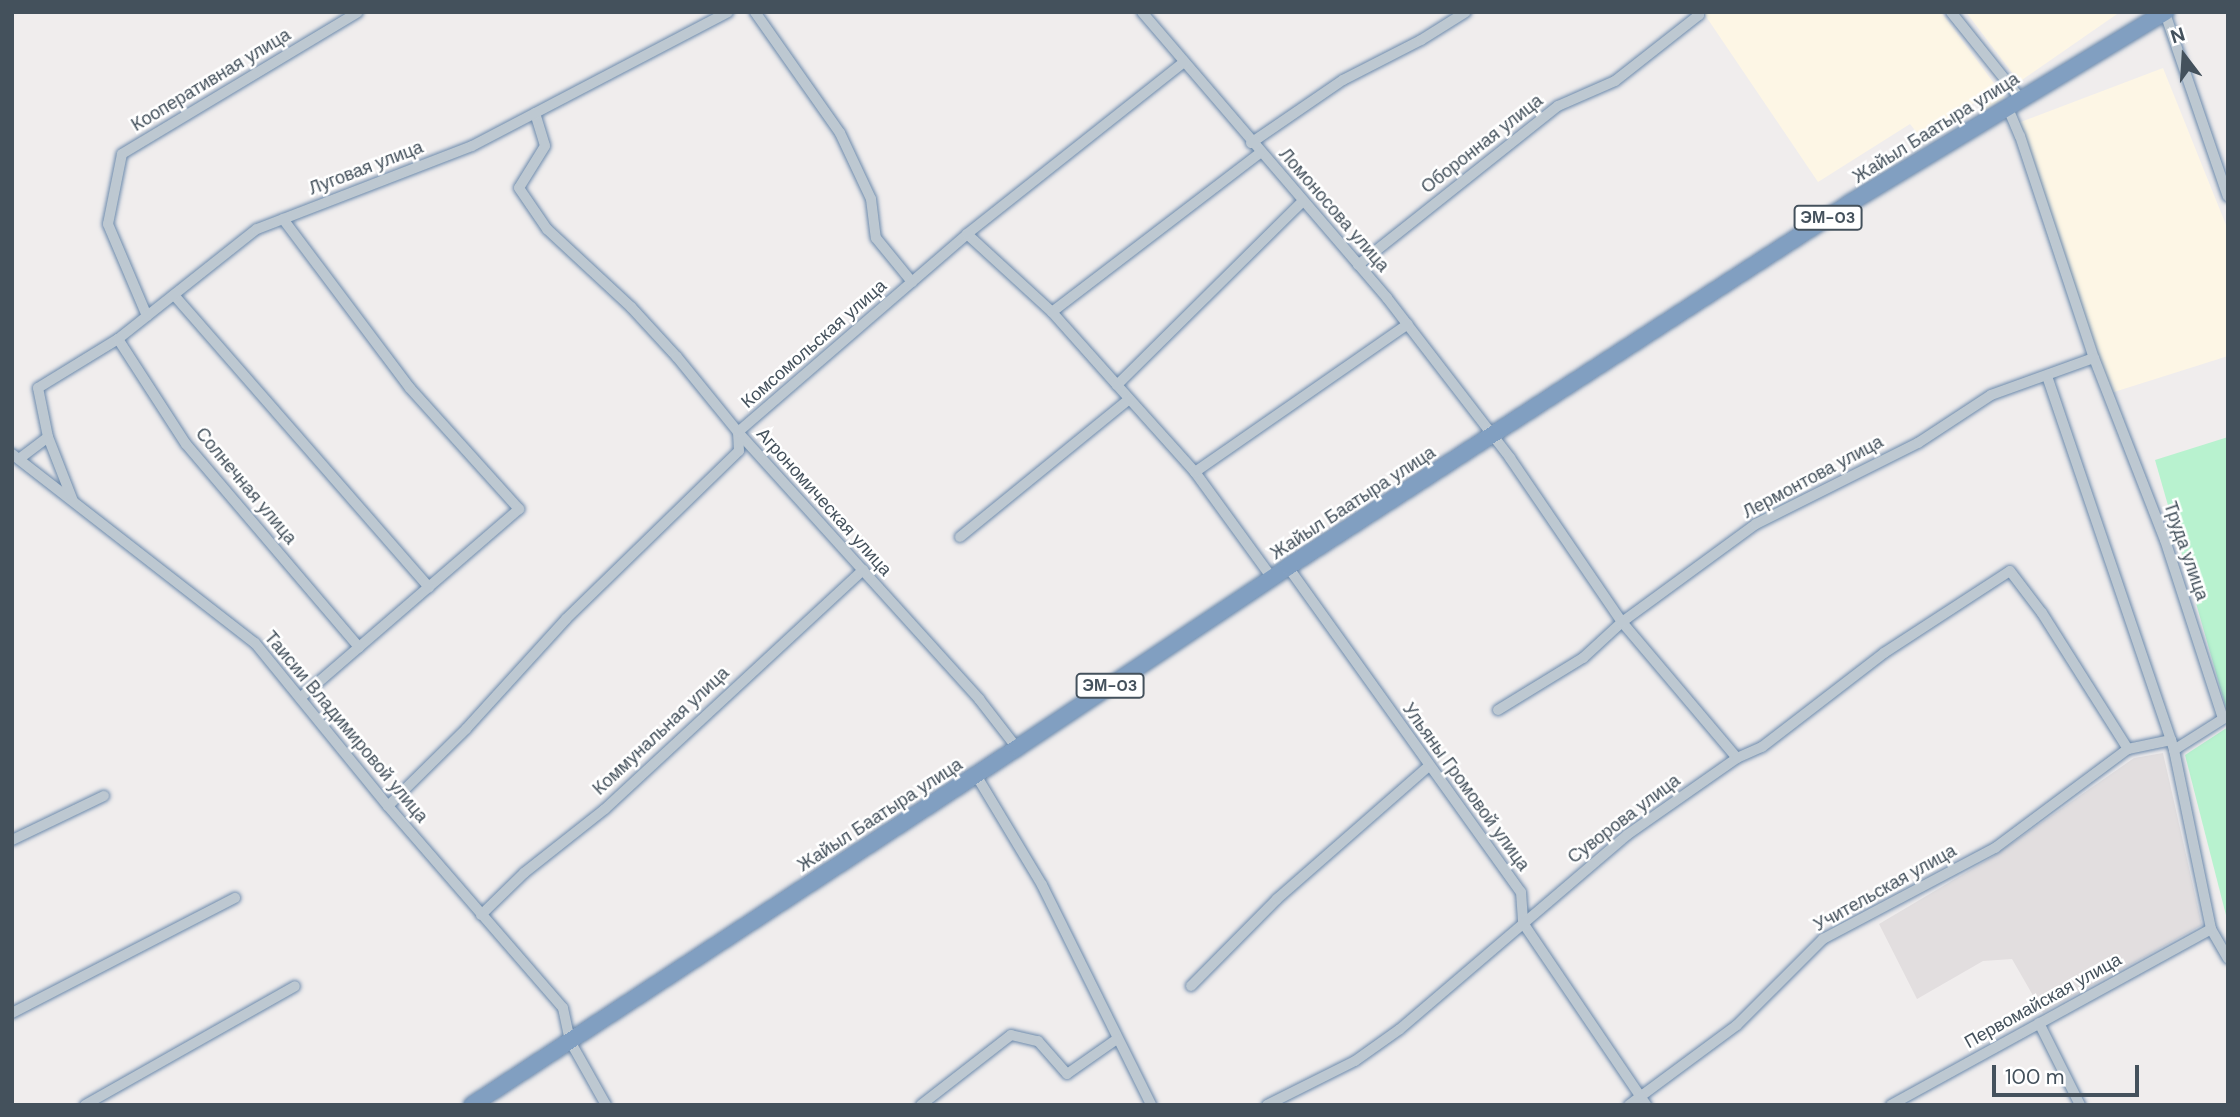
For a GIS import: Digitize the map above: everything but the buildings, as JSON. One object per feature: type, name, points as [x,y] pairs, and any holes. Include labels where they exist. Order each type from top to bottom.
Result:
[{"type":"highway","name":"Жайыл Баатыра улица","points":[[570,1041],[1288,567],[1850,203],[2013,102],[2165,13]]},
{"type":"highway","name":"ЭМ-03","points":[[472,1105],[570,1041]]},
{"type":"street","name":"Кооперативная улица","points":[[147,316],[108,224],[122,154],[358,12]]},
{"type":"street","name":"Луговая улица","points":[[48,437],[38,388],[118,339],[257,229],[472,146],[728,12]]},
{"type":"street","points":[[755,12],[840,133],[871,199],[876,238],[912,282]]},
{"type":"street","name":"Ломоносова улица","points":[[1142,12],[1408,324],[1494,436],[1622,622],[1737,758]]},
{"type":"street","points":[[1251,143],[1343,80],[1421,40],[1466,12]]},
{"type":"street","name":"Оборонная улица","points":[[1358,265],[1559,106],[1615,81],[1699,15],[1697,12]]},
{"type":"street","points":[[1951,12],[2013,102]]},
{"type":"street","points":[[2165,13],[2228,197]]},
{"type":"street","name":"Комсомольская улица","points":[[388,806],[420,776],[566,619],[739,452],[738,432],[967,234],[1184,62]]},
{"type":"street","name":"Труда улица","points":[[2013,102],[2020,136],[2094,358],[2165,540],[2223,719],[2173,745]]},
{"type":"street","name":"Агрономическая улица","points":[[535,113],[545,146],[519,188],[547,229],[631,307],[677,357],[738,432],[979,699],[1017,748]]},
{"type":"street","points":[[1052,312],[1260,153]]},
{"type":"street","points":[[1117,385],[1302,202]]},
{"type":"street","points":[[283,219],[410,388],[519,509],[300,698]]},
{"type":"street","points":[[967,234],[1052,312],[1195,472],[1272,578]]},
{"type":"street","points":[[173,295],[429,587]]},
{"type":"street","points":[[1195,472],[1408,324]]},
{"type":"street","name":"Солнечная улица","points":[[118,339],[186,444],[359,647]]},
{"type":"street","name":"Лермонтова улица","points":[[1499,710],[1583,658],[1622,622],[1756,524],[1918,443],[1991,395],[2094,358]]},
{"type":"street","points":[[2047,376],[2173,745],[2211,929],[2228,958]]},
{"type":"street","points":[[960,537],[1129,399]]},
{"type":"street","points":[[16,457],[48,437],[73,501]]},
{"type":"street","name":"Таисии Владимировой улица","points":[[16,457],[256,643],[388,806],[563,1008],[570,1041],[606,1105]]},
{"type":"street","name":"Ульяны Громовой улица","points":[[1288,567],[1428,767],[1521,892],[1523,923],[1644,1101]]},
{"type":"street","name":"Коммунальная улица","points":[[481,915],[524,873],[605,809],[863,570]]},
{"type":"street","name":"Суворова улица","points":[[1267,1105],[1355,1061],[1389,1037],[1627,835],[1737,758],[1762,747],[1884,653],[2010,571],[2042,613],[2128,749]]},
{"type":"street","name":"Учительская улица","points":[[1629,1105],[1644,1101],[1737,1025],[1823,939],[1995,848],[2128,749],[2173,745]]},
{"type":"street","points":[[1191,986],[1277,899],[1428,767]]},
{"type":"street","points":[[976,775],[1042,885],[1151,1105]]},
{"type":"street","points":[[12,840],[104,796]]},
{"type":"street","points":[[12,1013],[235,898]]},
{"type":"street","name":"Первомайская улица","points":[[1891,1105],[2211,929]]},
{"type":"street","points":[[85,1105],[295,986]]},
{"type":"street","points":[[2039,1023],[2080,1105]]},
{"type":"street","points":[[921,1105],[1011,1035],[1038,1041],[1067,1074],[1117,1039]]},
{"type":"shaded area","points":[[1703,12],[1941,12],[2005,98],[1983,111],[1976,102],[1918,134],[1910,124],[1818,182]]},
{"type":"shaded area","points":[[1966,12],[2120,12],[2019,82]]},
{"type":"shaded area","points":[[2163,68],[2228,230],[2228,356],[2111,393],[2018,123]]},
{"type":"shaded area","points":[[2163,753],[2202,925],[2043,1013],[2012,959],[1983,961],[1917,999],[1879,924],[1992,857],[2134,758]]},
{"type":"green space","points":[[2228,437],[2228,715],[2155,460]]},
{"type":"green space","points":[[2228,727],[2228,923],[2185,755]]}]
